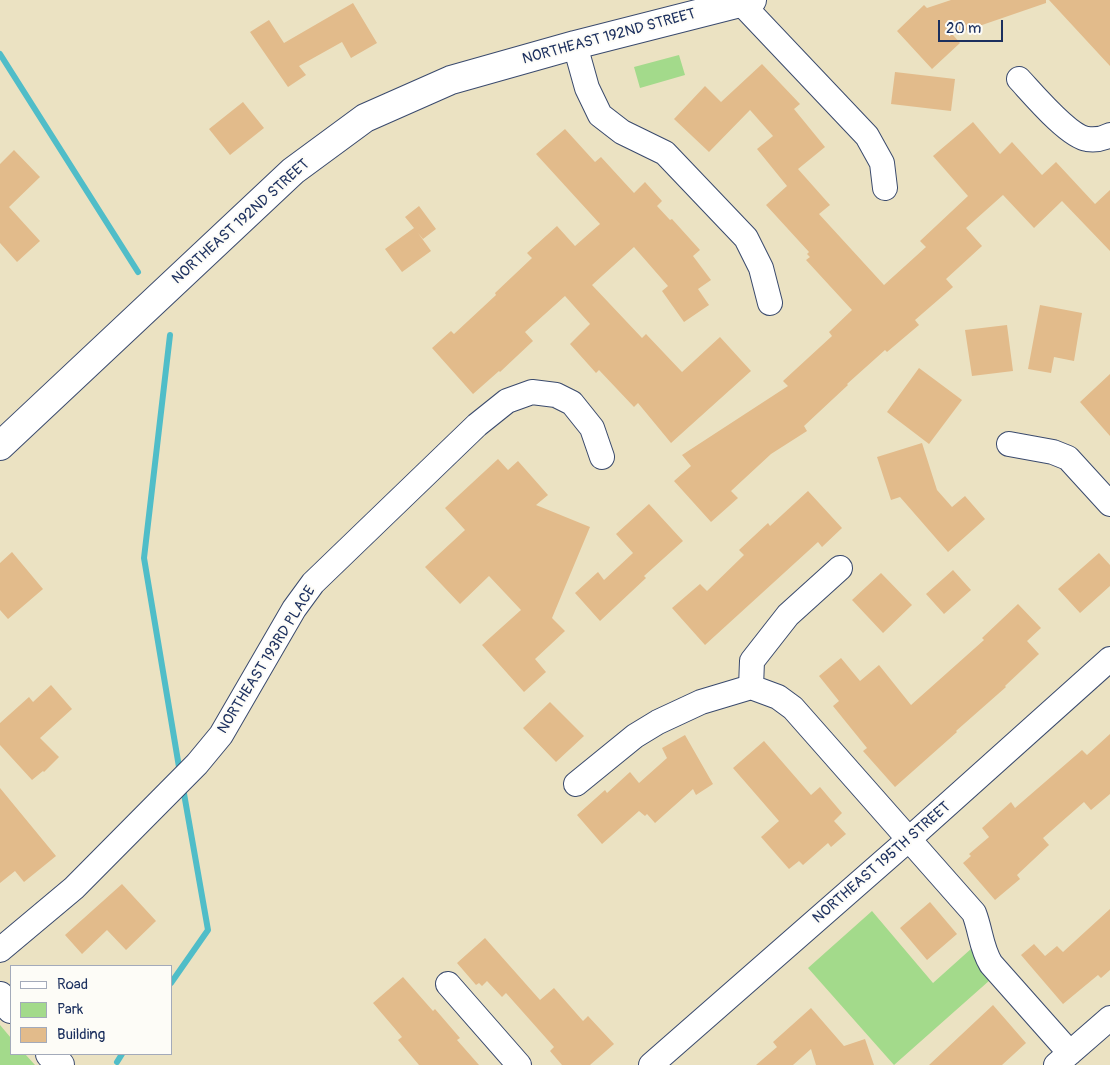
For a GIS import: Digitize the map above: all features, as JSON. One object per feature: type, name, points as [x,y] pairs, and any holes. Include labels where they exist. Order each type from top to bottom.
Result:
[{"type":"street","name":"NORTHEAST 192ND STREET","points":[[0,446],[293,171],[366,118],[451,80],[575,45],[747,2]]},
{"type":"street","points":[[747,2],[867,136],[882,163],[885,188]]},
{"type":"street","points":[[575,45],[587,88],[600,115],[622,132],[666,153],[746,238],[760,268],[770,303]]},
{"type":"street","points":[[1019,79],[1071,131],[1086,139],[1103,139],[1110,135]]},
{"type":"street","name":"NORTHEAST 193RD PLACE","points":[[0,950],[74,888],[197,764],[221,735],[294,609],[313,583],[477,426],[507,401],[532,392],[556,395],[572,403],[592,428],[602,457]]},
{"type":"street","points":[[1009,444],[1052,452],[1068,458],[1110,504]]},
{"type":"street","points":[[751,687],[752,661],[788,615],[840,568]]},
{"type":"street","name":"NORTHEAST 195TH STREET","points":[[651,1065],[908,840],[1110,659]]},
{"type":"street","points":[[576,784],[635,736],[658,722],[701,702],[751,687],[778,697],[794,708],[974,913],[980,927],[983,952],[990,964],[1063,1059],[1110,1018]]},
{"type":"street","points":[[448,984],[519,1065]]},
{"type":"street","points":[[0,996],[10,1008]]},
{"type":"street","points":[[51,1055],[60,1065]]},
{"type":"green space","points":[[679,55],[685,75],[640,88],[634,67]]},
{"type":"green space","points":[[872,911],[933,983],[972,948],[990,980],[894,1065],[808,968]]},
{"type":"green space","points":[[0,1025],[10,1037],[10,1055],[26,1055],[35,1065],[0,1065]]},
{"type":"building","points":[[951,0],[1046,0],[1046,3],[953,35],[960,43],[932,69],[897,31],[924,5],[927,8]]},
{"type":"building","points":[[1049,0],[1110,0],[1110,66]]},
{"type":"building","points":[[353,3],[377,43],[351,58],[342,42],[299,66],[306,75],[288,87],[250,32],[269,20],[284,43]]},
{"type":"building","points":[[762,64],[800,104],[794,109],[825,147],[798,169],[830,205],[819,214],[884,285],[926,247],[920,241],[968,196],[933,156],[973,122],[1000,154],[1012,142],[1042,175],[1056,162],[1095,204],[1110,190],[1110,251],[1062,201],[1034,228],[1003,195],[966,228],[982,246],[946,279],[953,287],[915,320],[919,325],[887,352],[885,350],[804,426],[807,431],[771,454],[731,491],[738,498],[711,522],[674,481],[691,466],[682,455],[788,386],[783,381],[832,336],[829,332],[852,310],[806,260],[810,257],[807,254],[809,252],[766,205],[787,186],[757,149],[773,136],[750,110],[709,152],[674,119],[705,86],[721,102]]},
{"type":"building","points":[[895,72],[955,79],[951,111],[891,104]]},
{"type":"building","points":[[243,102],[264,128],[230,155],[209,129]]},
{"type":"building","points":[[565,129],[595,162],[601,157],[634,193],[645,182],[662,201],[657,206],[670,220],[672,219],[700,250],[693,256],[711,280],[698,289],[709,305],[684,322],[662,291],[668,286],[634,247],[592,285],[642,338],[646,334],[682,372],[720,337],[751,371],[671,443],[638,403],[634,407],[599,370],[596,373],[570,344],[590,324],[565,296],[525,332],[533,341],[473,394],[432,348],[451,331],[454,334],[496,295],[495,293],[532,258],[527,253],[557,226],[575,246],[600,224],[536,154]]},
{"type":"building","points":[[14,150],[40,177],[9,207],[40,241],[17,262],[0,243],[0,164]]},
{"type":"building","points":[[419,206],[436,229],[423,239],[418,233],[431,251],[402,272],[385,249],[414,228],[405,217]]},
{"type":"building","points":[[1040,305],[1082,313],[1074,361],[1054,357],[1051,373],[1028,369]]},
{"type":"building","points":[[1007,325],[1013,371],[972,376],[965,330]]},
{"type":"building","points":[[919,368],[962,400],[929,444],[887,412]]},
{"type":"building","points":[[1110,374],[1110,436],[1080,402]]},
{"type":"building","points":[[922,443],[937,490],[952,507],[965,496],[985,519],[948,552],[900,497],[891,500],[877,457]]},
{"type":"building","points":[[498,459],[508,470],[518,461],[548,495],[536,505],[590,527],[552,618],[565,631],[535,659],[546,672],[524,692],[482,645],[521,610],[489,576],[460,604],[425,567],[465,530],[445,508]]},
{"type":"building","points":[[808,491],[842,528],[822,547],[818,542],[705,645],[672,608],[700,584],[707,591],[744,555],[739,550],[768,523],[770,526]]},
{"type":"building","points":[[649,504],[683,541],[644,576],[646,578],[600,621],[575,593],[598,572],[604,580],[633,553],[616,534]]},
{"type":"building","points":[[12,552],[43,589],[8,619],[0,610],[0,563]]},
{"type":"building","points":[[1099,553],[1110,565],[1110,586],[1080,613],[1058,589]]},
{"type":"building","points":[[953,570],[971,590],[944,614],[926,594]]},
{"type":"building","points":[[881,573],[912,605],[883,633],[852,600]]},
{"type":"building","points":[[1018,604],[1041,628],[1027,641],[1039,654],[1006,687],[895,787],[863,751],[867,748],[833,706],[839,701],[819,676],[841,658],[860,681],[879,665],[911,705],[984,640],[982,638]]},
{"type":"building","points":[[51,685],[72,709],[40,738],[59,757],[44,772],[32,780],[0,745],[0,723],[29,697],[33,702]]},
{"type":"building","points":[[550,702],[584,736],[556,762],[523,728]]},
{"type":"building","points":[[1110,734],[1110,794],[1091,810],[1084,802],[1043,838],[1049,845],[1017,875],[1020,879],[995,900],[963,863],[971,856],[969,854],[989,837],[982,828],[1011,802],[1015,808],[1082,750],[1087,755]]},
{"type":"building","points":[[685,735],[713,784],[696,795],[693,789],[655,823],[647,814],[645,816],[639,811],[602,844],[577,815],[605,790],[607,793],[630,772],[639,783],[667,758],[662,748]]},
{"type":"building","points":[[764,741],[811,795],[820,787],[842,813],[834,821],[846,834],[831,847],[828,843],[803,865],[799,861],[789,869],[761,837],[779,821],[733,768]]},
{"type":"building","points":[[0,788],[56,856],[24,882],[15,871],[0,883]]},
{"type":"building","points":[[122,884],[156,921],[126,950],[107,930],[82,954],[65,935]]},
{"type":"building","points":[[930,902],[957,934],[927,960],[900,928]]},
{"type":"building","points":[[1110,909],[1110,970],[1101,978],[1098,975],[1063,1004],[1021,955],[1034,944],[1045,956],[1057,946],[1063,952]]},
{"type":"building","points":[[485,938],[540,1000],[554,988],[583,1021],[588,1016],[614,1044],[590,1065],[562,1065],[550,1051],[554,1047],[506,993],[502,997],[487,981],[482,986],[479,983],[476,985],[457,963]]},
{"type":"building","points":[[403,977],[433,1011],[435,1009],[460,1038],[457,1040],[479,1065],[419,1065],[398,1040],[402,1037],[373,1003]]},
{"type":"building","points":[[993,1005],[1026,1043],[1002,1065],[929,1065]]},
{"type":"building","points":[[811,1008],[844,1046],[865,1039],[874,1065],[816,1065],[811,1049],[793,1065],[756,1065],[777,1047],[773,1042]]},
{"type":"waterway","points":[[0,54],[138,272]]},
{"type":"waterway","points":[[170,335],[144,558],[180,773]]},
{"type":"waterway","points":[[172,982],[208,930],[183,788]]},
{"type":"waterway","points":[[117,1062],[121,1055]]}]
